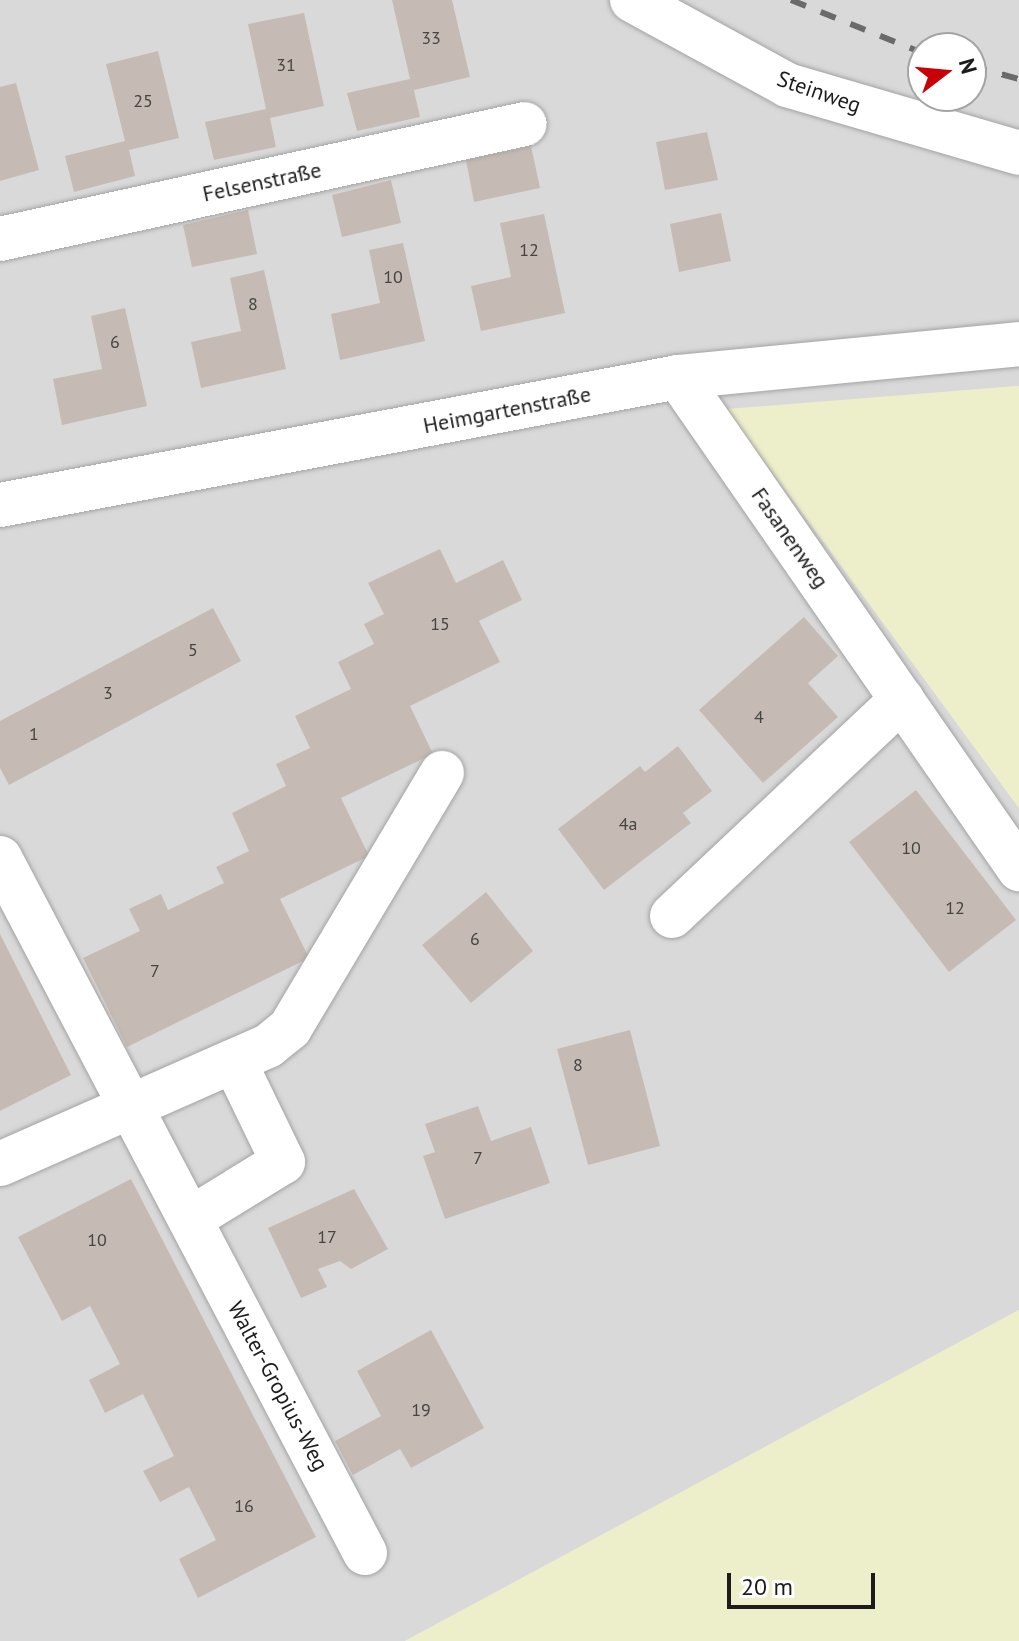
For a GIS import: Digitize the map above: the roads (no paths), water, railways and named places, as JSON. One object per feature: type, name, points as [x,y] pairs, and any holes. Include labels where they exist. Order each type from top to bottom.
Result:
[{"type":"street","name":"Steinweg","points":[[632,0],[787,85],[1019,153]]},
{"type":"street","name":"Felsenstraße","points":[[0,239],[525,124]]},
{"type":"street","name":"Heimgartenstraße","points":[[0,505],[678,377],[1019,344]]},
{"type":"street","name":"Fasanenweg","points":[[678,377],[1019,869]]},
{"type":"street","points":[[672,916],[902,699]]},
{"type":"street","points":[[0,1164],[234,1061],[290,1028],[442,773]]},
{"type":"street","name":"Walter-Gropius-Weg","points":[[0,858],[365,1553]]},
{"type":"street","points":[[190,1219],[283,1162],[234,1061]]},
{"type":"railway","points":[[791,0],[907,47]]},
{"type":"railway","points":[[987,70],[1019,79]]}]
